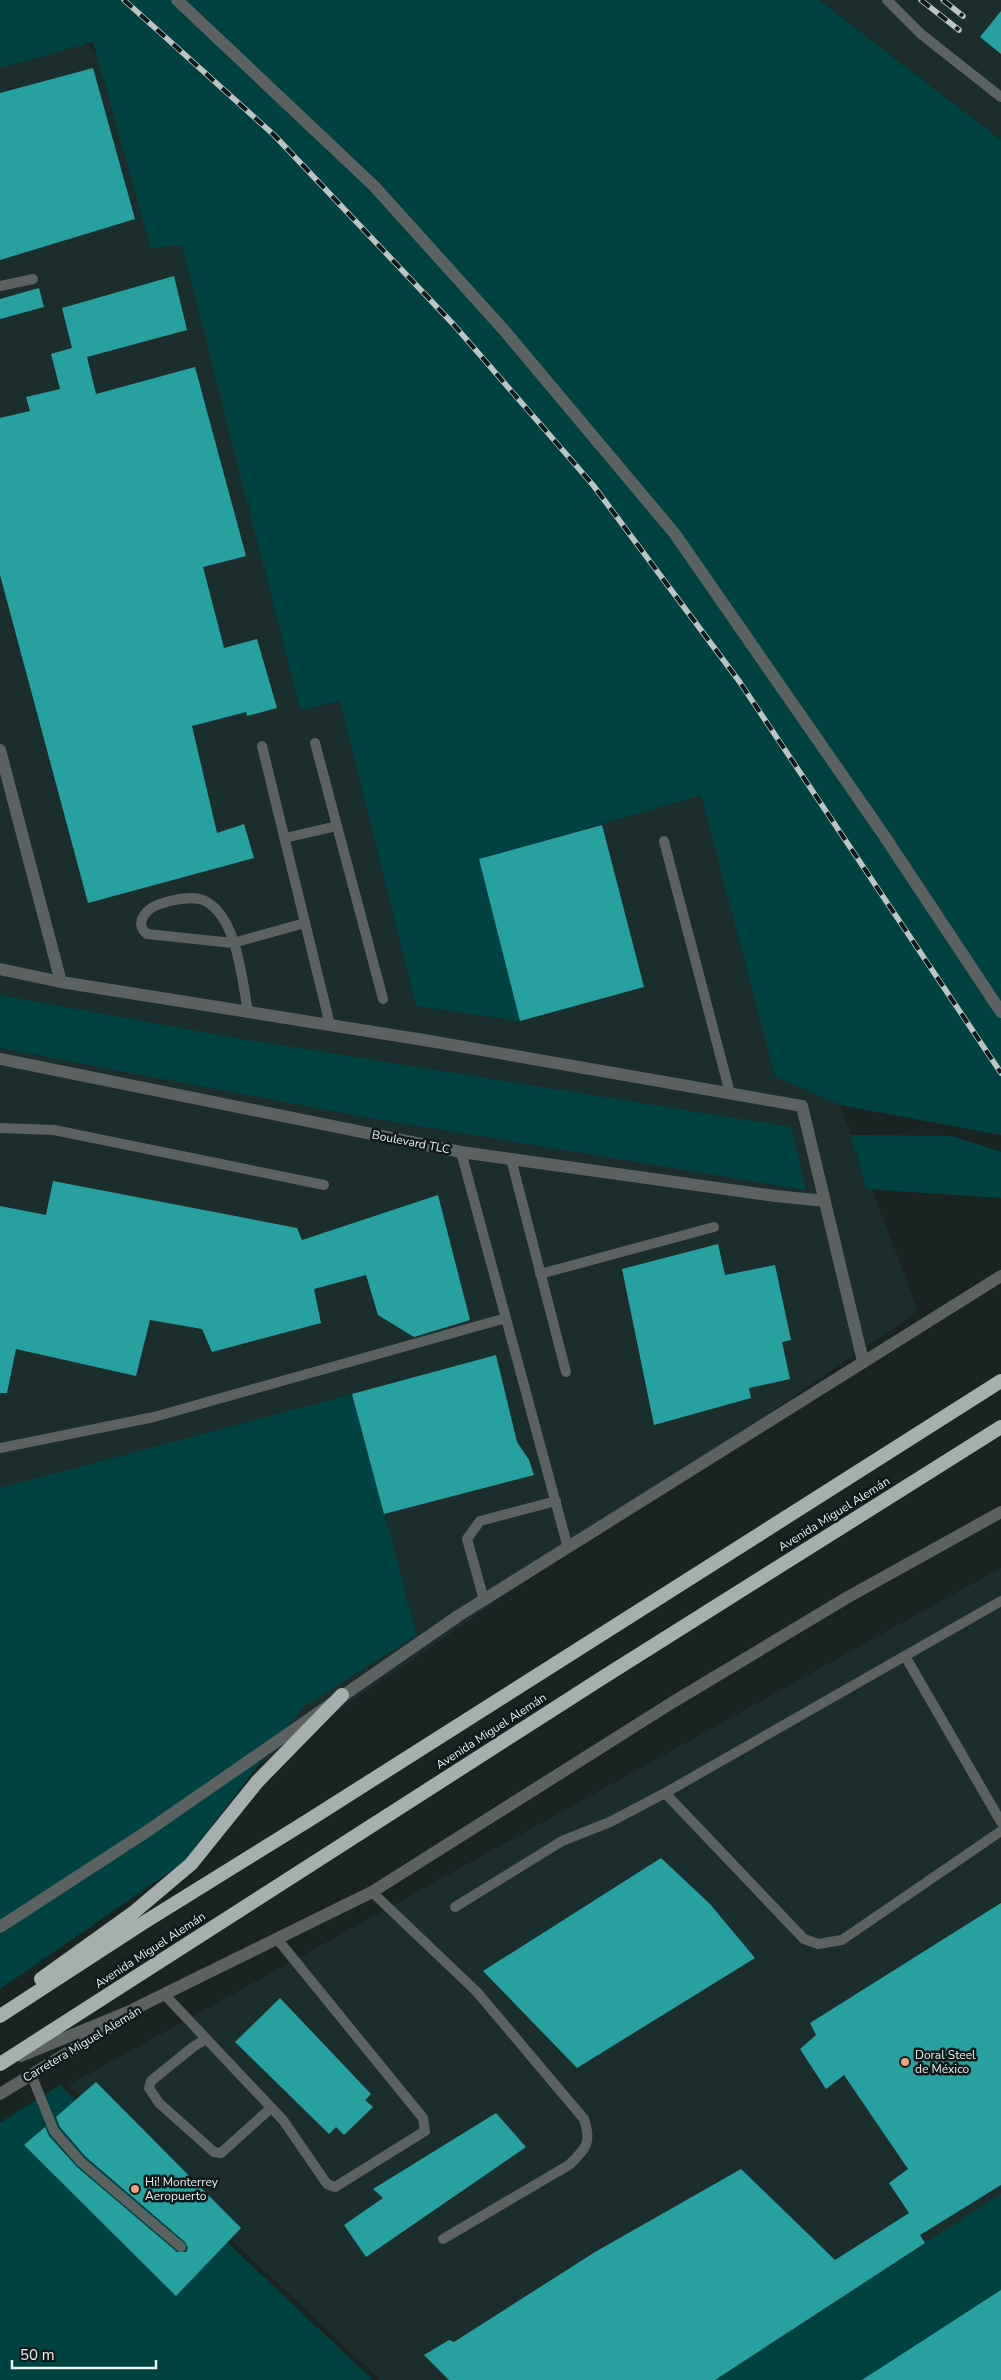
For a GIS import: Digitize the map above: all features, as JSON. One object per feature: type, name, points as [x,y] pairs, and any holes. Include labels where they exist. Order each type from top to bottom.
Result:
[{"type":"highway","name":"Avenida Miguel Alemán","points":[[0,2016],[142,1923],[309,1820],[1001,1381]]},
{"type":"highway","name":"Avenida Miguel Alemán","points":[[0,2065],[602,1678],[1001,1427]]},
{"type":"highway","points":[[0,2010],[73,1954],[133,1913],[191,1864],[256,1782],[342,1695]]},
{"type":"street","points":[[177,0],[374,186],[502,329],[675,534],[883,834],[1001,1012]]},
{"type":"street","points":[[0,750],[61,982]]},
{"type":"street","points":[[0,969],[61,982],[330,1025],[802,1106],[862,1361]]},
{"type":"street","name":"Boulevard TLC","points":[[0,1059],[461,1152],[775,1196],[825,1201]]},
{"type":"street","points":[[0,1928],[146,1832],[342,1695],[484,1600],[862,1361],[1001,1276]]},
{"type":"street","points":[[0,2065],[130,2011],[278,1940],[372,1892],[673,1702],[848,1597],[1001,1512]]},
{"type":"street","name":"Carretera Miguel Alemán","points":[[0,2094],[164,1994]]},
{"type":"lane","points":[[887,0],[921,34],[1001,97]]},
{"type":"lane","points":[[0,286],[33,278]]},
{"type":"lane","points":[[315,743],[383,999]]},
{"type":"lane","points":[[262,746],[330,1025]]},
{"type":"lane","points":[[285,838],[337,826]]},
{"type":"lane","points":[[664,841],[730,1093]]},
{"type":"lane","points":[[248,1012],[233,943],[230,930],[223,917],[204,900],[191,898],[166,902],[147,910],[142,919],[143,931],[153,936],[233,943],[305,923]]},
{"type":"lane","points":[[0,1128],[54,1130],[324,1185]]},
{"type":"lane","points":[[461,1152],[568,1548]]},
{"type":"lane","points":[[511,1159],[566,1372]]},
{"type":"lane","points":[[540,1274],[714,1227]]},
{"type":"lane","points":[[0,1448],[154,1417],[506,1318]]},
{"type":"lane","points":[[484,1600],[467,1539],[480,1521],[556,1500]]},
{"type":"lane","points":[[455,1907],[562,1841],[610,1822],[665,1793],[1001,1601]]},
{"type":"lane","points":[[905,1656],[1001,1822]]},
{"type":"lane","points":[[665,1793],[804,1939],[818,1944],[842,1940],[1001,1831]]},
{"type":"lane","points":[[372,1892],[477,1992],[584,2119],[588,2130],[586,2149],[569,2165],[443,2240]]},
{"type":"lane","points":[[164,1994],[283,2120],[327,2184],[335,2187],[425,2131],[423,2118],[278,1940]]},
{"type":"lane","points":[[206,2039],[193,2046],[151,2081],[150,2088],[159,2103],[214,2152],[221,2153],[271,2108]]},
{"type":"lane","points":[[31,2074],[54,2131],[88,2168],[181,2247]]},
{"type":"shaded area","points":[[0,0],[36,0],[250,189],[766,810],[840,1105],[918,1311],[0,1944]]},
{"type":"shaded area","points":[[0,0],[819,0],[1001,140],[1001,1135],[840,1105],[775,1076],[701,795],[480,859],[520,1021],[416,1006],[340,701],[300,710],[182,245],[151,248],[93,42],[0,68]]},
{"type":"shaded area","points":[[819,0],[1001,0],[1001,140]]},
{"type":"shaded area","points":[[0,995],[230,1037],[791,1127],[806,1190],[359,1116],[0,1048]]},
{"type":"shaded area","points":[[851,1135],[952,1136],[1001,1152],[1001,1198],[866,1189]]},
{"type":"shaded area","points":[[352,1394],[417,1635],[303,1707],[184,1862],[0,1989],[0,1488]]},
{"type":"shaded area","points":[[1001,1568],[1001,2200],[724,2380],[380,2380],[69,2085]]},
{"type":"shaded area","points":[[60,2085],[373,2380],[0,2380],[0,2123]]},
{"type":"shaded area","points":[[1001,2194],[1001,2380],[715,2380]]},
{"type":"building","points":[[1001,11],[1001,54],[980,37]]},
{"type":"building","points":[[93,68],[135,219],[0,260],[0,93]]},
{"type":"building","points":[[174,276],[187,330],[87,357],[96,394],[195,367],[246,556],[203,567],[224,648],[257,639],[277,708],[247,716],[246,712],[192,726],[217,833],[244,824],[254,858],[88,903],[0,575],[0,418],[30,411],[26,397],[60,389],[51,354],[72,348],[62,308]]},
{"type":"building","points":[[39,288],[44,307],[0,319],[0,299]]},
{"type":"building","points":[[602,825],[644,987],[520,1021],[479,859]]},
{"type":"building","points":[[53,1181],[297,1228],[302,1240],[438,1195],[470,1320],[414,1337],[378,1315],[366,1275],[314,1289],[321,1323],[212,1352],[202,1329],[150,1320],[136,1376],[16,1349],[7,1393],[0,1393],[0,1206],[46,1215]]},
{"type":"building","points":[[718,1244],[725,1275],[775,1265],[791,1340],[782,1342],[790,1379],[749,1388],[751,1398],[654,1425],[622,1269]]},
{"type":"building","points":[[496,1355],[517,1442],[529,1460],[534,1475],[384,1514],[352,1394]]},
{"type":"building","points":[[661,1858],[710,1904],[755,1958],[577,2068],[483,1971]]},
{"type":"building","points":[[1001,1903],[1001,2185],[920,2235],[925,2243],[715,2380],[449,2380],[424,2355],[449,2340],[454,2342],[595,2252],[741,2169],[835,2260],[909,2213],[889,2183],[908,2169],[844,2075],[826,2089],[800,2049],[816,2035],[810,2023]]},
{"type":"building","points":[[280,1998],[371,2094],[365,2100],[373,2107],[344,2135],[336,2127],[329,2134],[235,2042]]},
{"type":"building","name":"Hi! Monterrey Aeropuerto","points":[[96,2082],[241,2228],[176,2296],[24,2145],[45,2127],[49,2136],[77,2167],[177,2252],[186,2252],[188,2248],[185,2242],[86,2157],[60,2127],[56,2117]]},
{"type":"building","points":[[496,2113],[526,2147],[366,2257],[344,2225],[383,2198],[373,2189]]},
{"type":"building","points":[[1001,2290],[1001,2380],[862,2380]]},
{"type":"railway","points":[[124,0],[274,135],[454,325],[593,485],[739,681],[1001,1073]]},
{"type":"railway","points":[[921,0],[959,30]]},
{"type":"railway","points":[[943,0],[963,16]]},
{"type":"place","name":"Doral Steel de México","points":[[905,2062]]},
{"type":"place","name":"Hi! Monterrey Aeropuerto","points":[[135,2189]]}]
